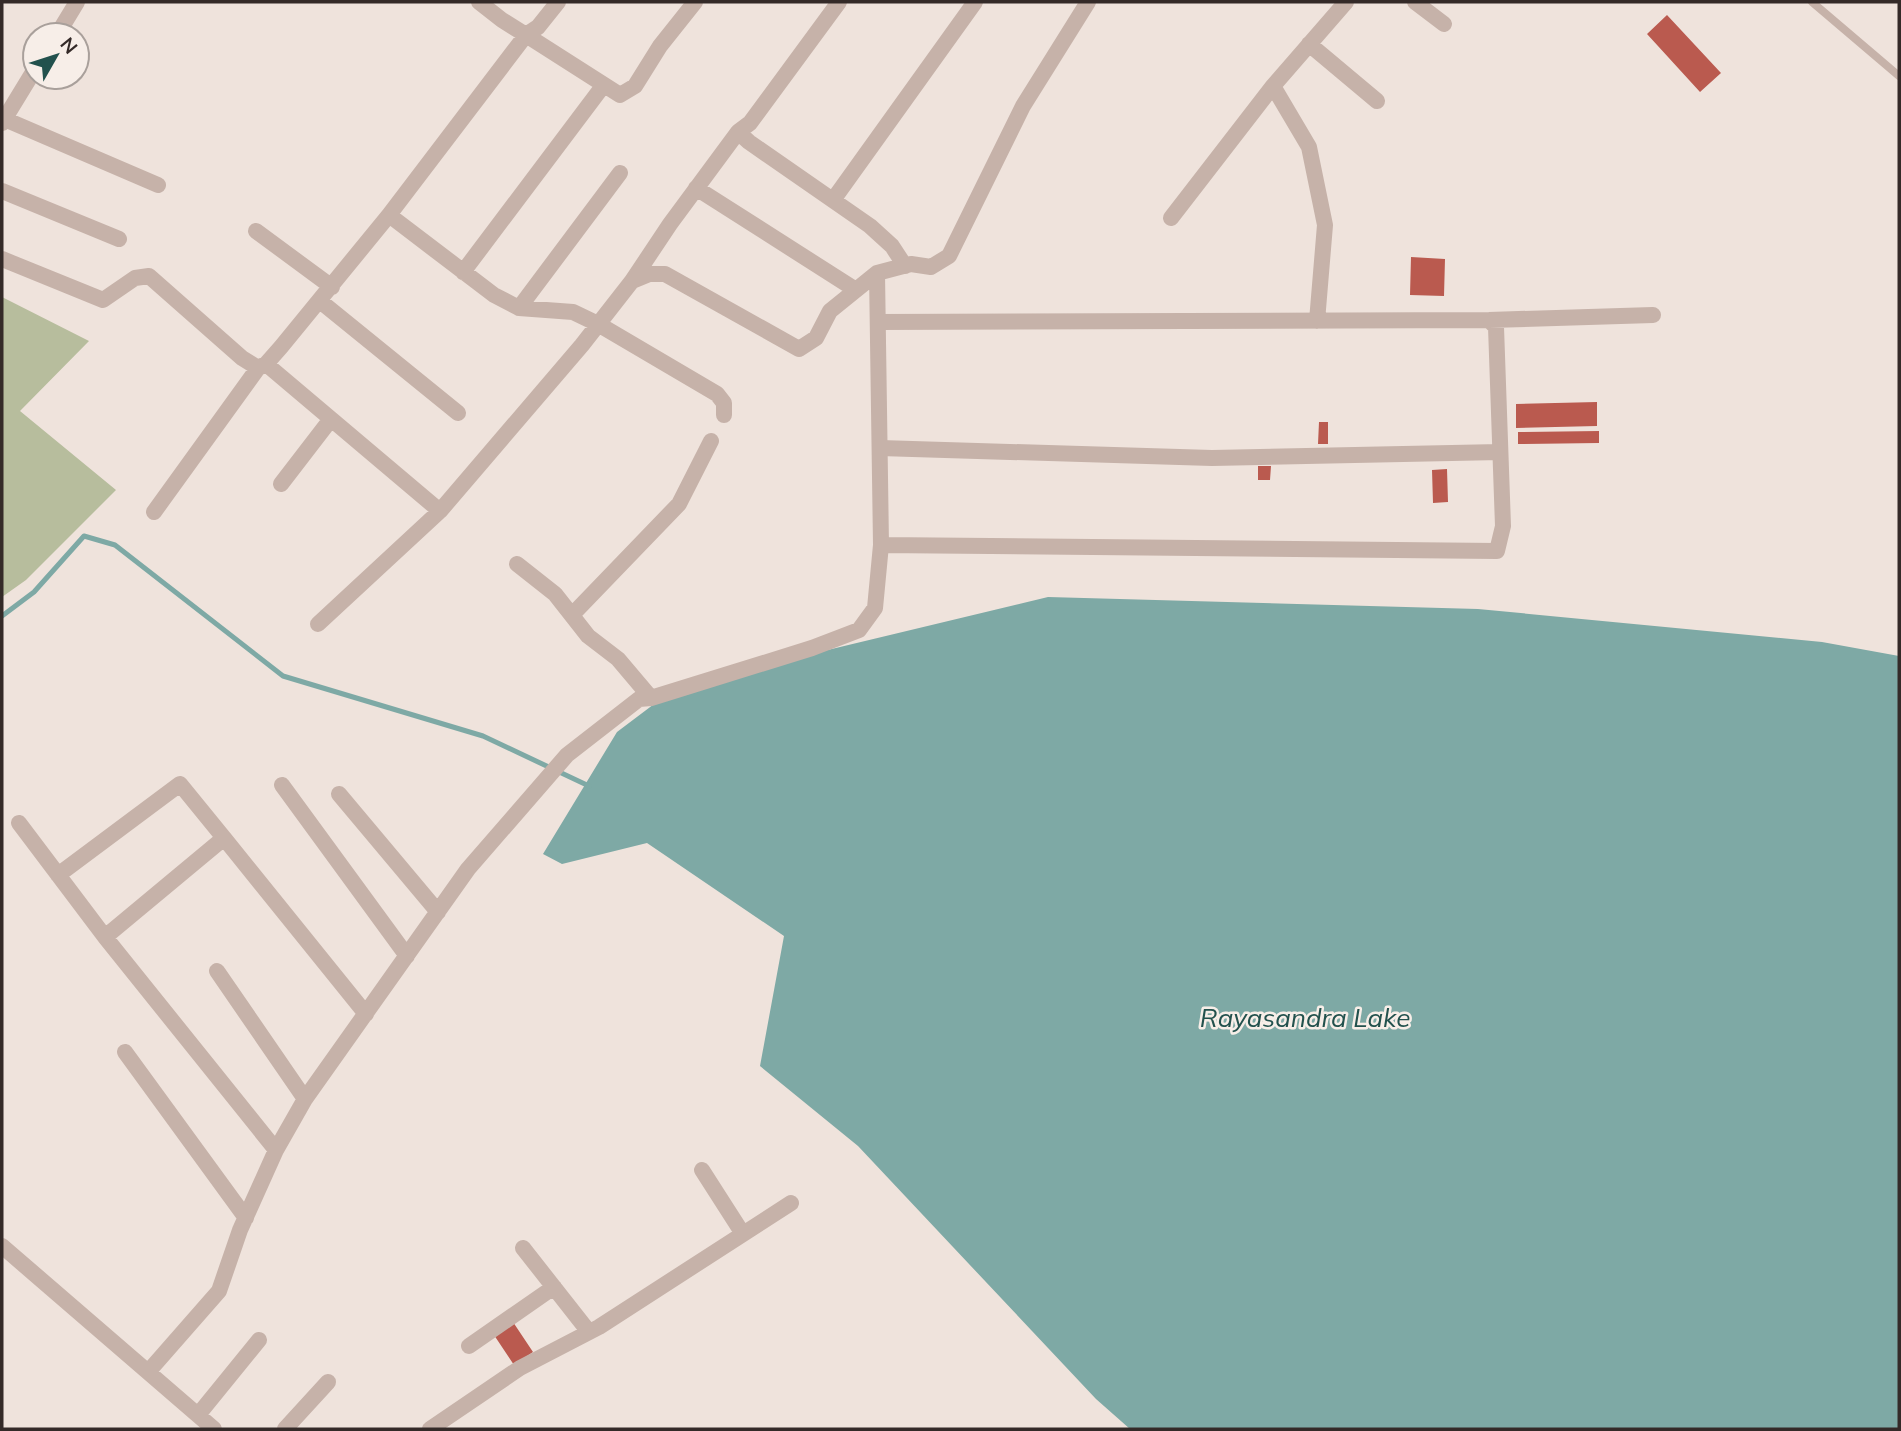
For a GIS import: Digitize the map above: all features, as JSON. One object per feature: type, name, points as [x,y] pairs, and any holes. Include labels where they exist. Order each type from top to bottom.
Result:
[{"type":"street","points":[[66,21],[78,2]]},
{"type":"street","points":[[479,2],[502,20],[620,95],[635,86],[660,46],[695,2]]},
{"type":"street","points":[[154,512],[262,366],[332,287],[526,35],[538,27],[558,2]]},
{"type":"street","points":[[318,624],[440,511],[598,324],[632,281],[696,188],[738,132],[750,123],[839,2]]},
{"type":"street","points":[[833,200],[975,2]]},
{"type":"street","points":[[632,281],[649,274],[665,274],[799,349],[817,338],[830,311],[877,273],[911,264],[930,267],[949,256],[1023,106],[1088,2]]},
{"type":"street","points":[[1171,218],[1273,86],[1346,2]]},
{"type":"street","points":[[1415,2],[1444,24]]},
{"type":"street","points":[[1309,44],[1377,101]]},
{"type":"street","points":[[463,272],[603,86]]},
{"type":"street","points":[[1273,86],[1309,147],[1325,225],[1317,320]]},
{"type":"street","points":[[21,91],[2,120],[158,185]]},
{"type":"street","points":[[738,132],[870,226],[892,246],[905,266]]},
{"type":"street","points":[[519,308],[620,173]]},
{"type":"street","points":[[696,188],[856,290]]},
{"type":"street","points":[[2,191],[119,239]]},
{"type":"street","points":[[389,215],[494,295],[519,308],[573,312],[598,324],[717,394],[724,403],[724,415]]},
{"type":"street","points":[[256,231],[332,287]]},
{"type":"street","points":[[2,259],[103,300],[135,278],[149,276],[242,358],[262,366],[331,419],[440,511]]},
{"type":"street","points":[[148,1372],[219,1291],[246,1218],[276,1150],[305,1099],[468,869],[567,755],[639,699],[651,698],[812,648],[859,630],[875,608],[881,545],[877,273]]},
{"type":"street","points":[[320,301],[458,413]]},
{"type":"street","points":[[878,323],[1489,320],[1653,315]]},
{"type":"street","points":[[881,545],[1497,551],[1503,526],[1496,327],[1489,320]]},
{"type":"street","points":[[281,484],[331,419]]},
{"type":"street","points":[[572,615],[679,504],[711,441]]},
{"type":"street","points":[[880,448],[1212,458],[1500,452]]},
{"type":"street","points":[[517,564],[555,594],[589,636],[618,659],[651,698]]},
{"type":"street","points":[[58,875],[180,784],[366,1014]]},
{"type":"street","points":[[282,785],[407,956]]},
{"type":"street","points":[[340,794],[438,912]]},
{"type":"street","points":[[19,823],[105,937],[276,1150]]},
{"type":"street","points":[[105,937],[224,838]]},
{"type":"street","points":[[217,971],[305,1099]]},
{"type":"street","points":[[125,1052],[246,1218]]},
{"type":"street","points":[[702,1170],[743,1234]]},
{"type":"street","points":[[430,1429],[520,1368],[589,1332],[791,1203]]},
{"type":"street","points":[[2,1246],[215,1429]]},
{"type":"street","points":[[523,1248],[589,1332]]},
{"type":"street","points":[[469,1346],[554,1287]]},
{"type":"street","points":[[198,1415],[259,1340]]},
{"type":"street","points":[[285,1429],[328,1382]]},
{"type":"lane","points":[[1812,2],[1899,76]]},
{"type":"green space","points":[[2,297],[89,341],[20,411],[116,490],[26,580],[2,597]]},
{"type":"water","name":"Rayasandra Lake","points":[[1048,597],[1478,609],[1822,642],[1899,656],[1899,1429],[1130,1429],[1096,1399],[858,1146],[760,1066],[784,936],[647,843],[562,864],[543,854],[617,732],[678,686]]},
{"type":"building","points":[[1667,15],[1721,73],[1700,92],[1647,34]]},
{"type":"building","points":[[1411,257],[1445,259],[1444,296],[1410,295]]},
{"type":"building","points":[[1597,402],[1597,426],[1516,428],[1516,404]]},
{"type":"building","points":[[1319,422],[1328,422],[1328,444],[1318,444]]},
{"type":"building","points":[[1599,431],[1599,443],[1518,444],[1518,432]]},
{"type":"building","points":[[1258,466],[1271,466],[1270,480],[1258,480]]},
{"type":"building","points":[[1447,469],[1448,502],[1433,503],[1432,470]]},
{"type":"building","points":[[513,1322],[533,1352],[514,1365],[494,1335]]},
{"type":"waterway","points":[[2,616],[34,592],[84,536],[115,545],[283,676],[483,736],[589,786]]}]
